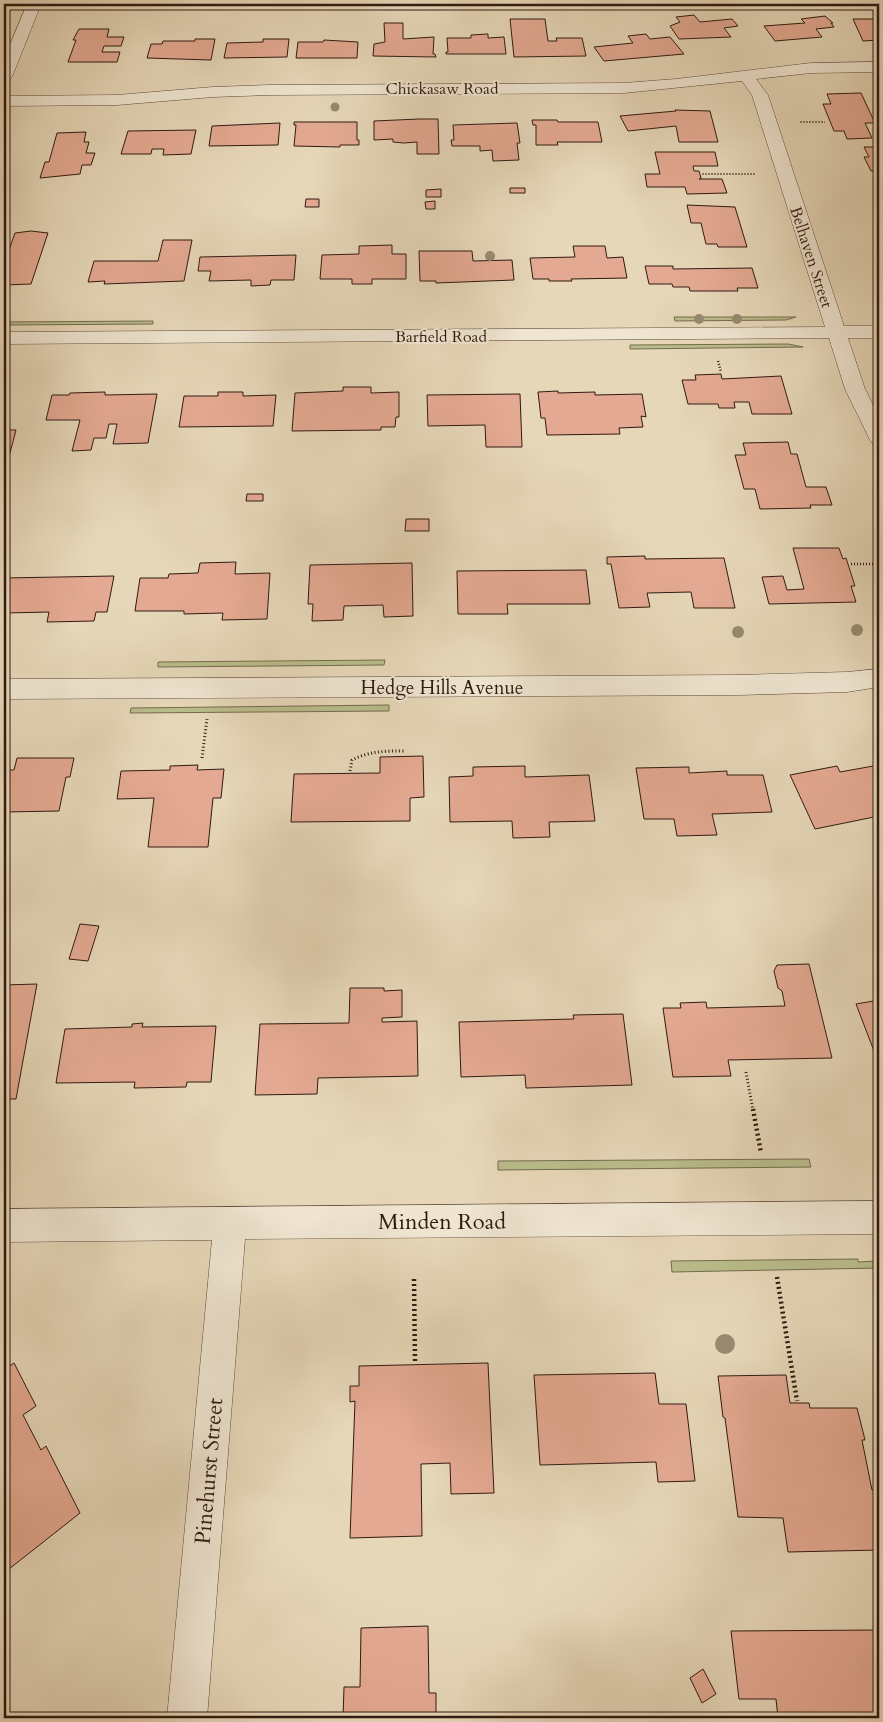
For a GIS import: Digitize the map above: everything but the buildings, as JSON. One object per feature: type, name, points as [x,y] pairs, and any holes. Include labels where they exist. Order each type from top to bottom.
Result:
[{"type":"street","points":[[4,77],[34,4]]},
{"type":"street","name":"Chickasaw Road","points":[[4,101],[117,100],[255,90],[624,88],[829,67],[879,67]]},
{"type":"street","name":"Belhaven Street","points":[[746,76],[760,95],[836,332],[861,404],[879,438]]},
{"type":"street","name":"Barfield Road","points":[[4,338],[879,332]]},
{"type":"street","name":"Hedge Hills Avenue","points":[[4,689],[739,684],[847,682],[879,678]]},
{"type":"street","name":"Minden Road","points":[[4,1225],[879,1217]]},
{"type":"street","name":"Pinehurst Street","points":[[187,1718],[230,1224]]},
{"type":"path","points":[[793,122],[824,122]]},
{"type":"path","points":[[702,174],[760,174]]},
{"type":"path","points":[[850,564],[879,564]]},
{"type":"path","points":[[202,758],[207,716]]},
{"type":"path","points":[[350,771],[352,760],[361,754],[405,751]]},
{"type":"path","points":[[746,1072],[760,1153]]},
{"type":"path","points":[[777,1277],[797,1401]]},
{"type":"path","points":[[414,1279],[415,1362]]},
{"type":"green space","points":[[674,317],[796,317],[786,320],[675,321]]},
{"type":"green space","points":[[153,321],[153,324],[4,325],[4,322]]},
{"type":"green space","points":[[788,344],[803,347],[630,349],[630,345]]},
{"type":"green space","points":[[385,660],[384,665],[158,667],[158,662]]},
{"type":"green space","points":[[389,705],[389,711],[130,713],[131,708]]},
{"type":"green space","points":[[809,1159],[811,1167],[498,1170],[498,1161]]},
{"type":"green space","points":[[858,1259],[858,1262],[877,1261],[879,1259],[879,1268],[672,1272],[671,1261]]}]
